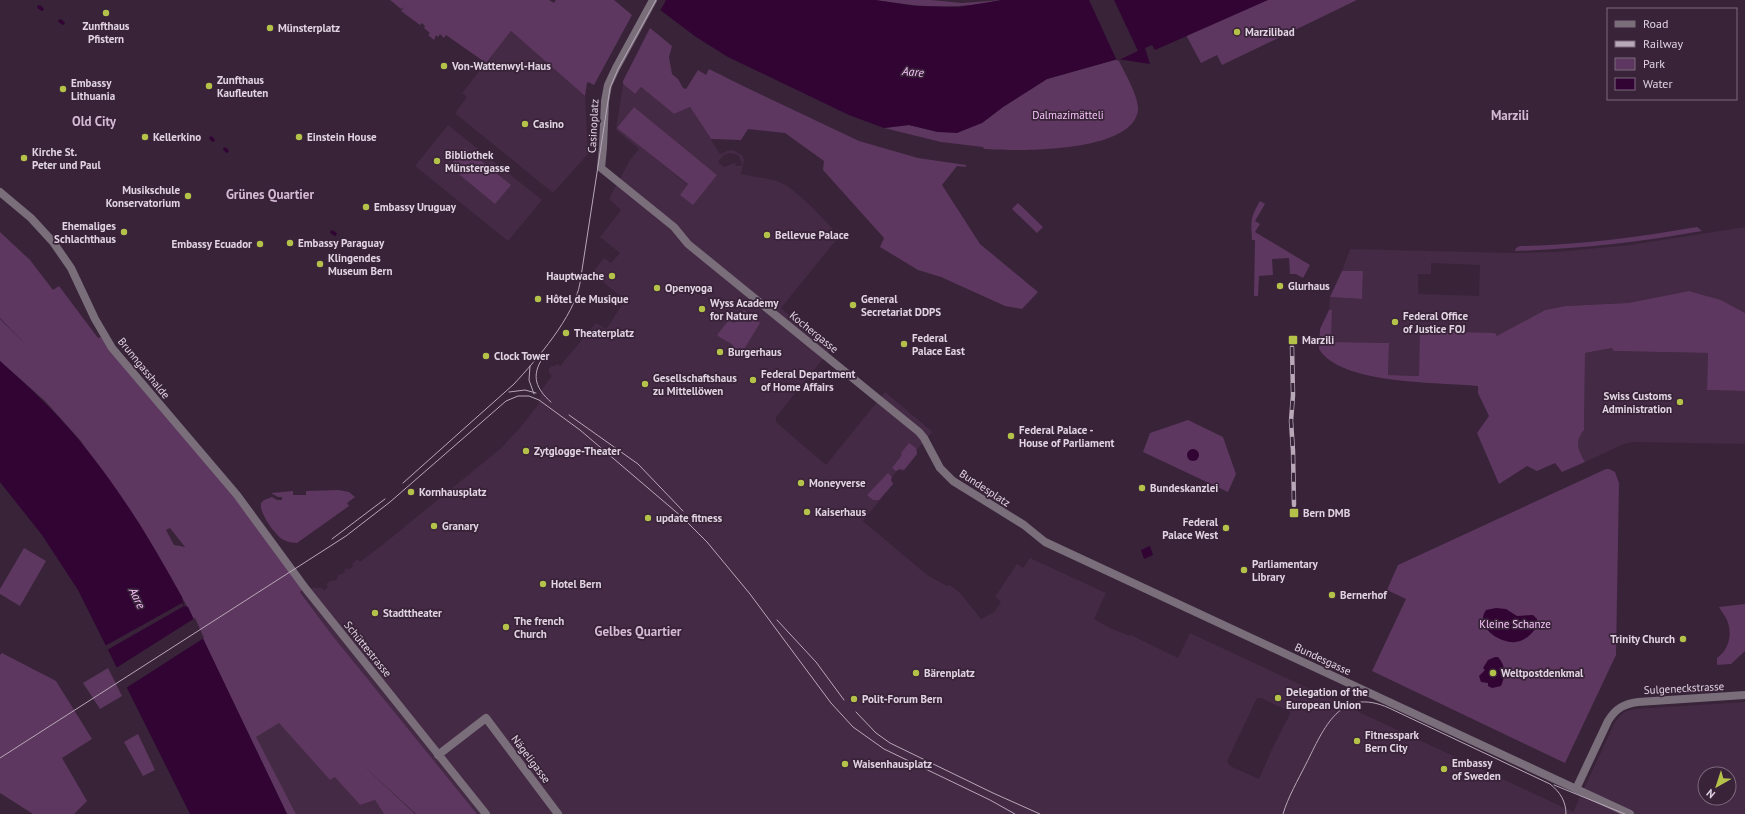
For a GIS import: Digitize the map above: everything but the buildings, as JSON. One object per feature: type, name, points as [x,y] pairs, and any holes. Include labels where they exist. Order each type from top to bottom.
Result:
[{"type":"street","name":"Casinoplatz","points":[[601,168],[604,101],[608,85],[653,0]]},
{"type":"street","name":"Kochergasse","points":[[601,168],[674,227],[688,244],[920,432],[934,457]]},
{"type":"street","name":"Brunngasshalde","points":[[0,192],[31,218],[53,242],[70,268],[95,319],[112,348],[237,495]]},
{"type":"street","name":"Bundesplatz","points":[[934,457],[940,468],[953,481],[1030,530]]},
{"type":"street","name":"Schüttestrasse","points":[[237,495],[306,590],[486,814]]},
{"type":"street","name":"Bundesgasse","points":[[1030,530],[1045,542],[1630,814]]},
{"type":"street","name":"Sulgeneckstrasse","points":[[1576,789],[1608,721],[1614,712],[1624,705],[1638,702],[1745,695]]},
{"type":"street","name":"Nägeligasse","points":[[438,754],[486,718],[558,814]]},
{"type":"shaded area","points":[[511,31],[585,96],[588,154],[553,193],[456,114],[457,110],[467,97],[462,93]]},
{"type":"shaded area","points":[[623,84],[635,94],[641,87],[674,114],[690,107],[720,154],[733,150],[742,155],[744,160],[741,174],[774,180],[788,186],[810,205],[833,229],[831,233],[837,239],[781,308],[831,349],[776,417],[776,422],[826,465],[885,392],[929,429],[932,432],[917,450],[917,454],[904,471],[898,470],[892,477],[891,480],[893,484],[863,521],[927,575],[947,586],[950,585],[960,593],[981,619],[994,612],[1001,602],[995,597],[1017,564],[1023,568],[1030,558],[1106,593],[1094,619],[1108,627],[1130,636],[1131,635],[1178,658],[1190,633],[1573,812],[1615,722],[1624,712],[1634,709],[1745,702],[1745,814],[477,814],[332,635],[301,592],[306,588],[322,588],[324,591],[328,587],[326,584],[332,580],[334,581],[338,578],[337,576],[345,572],[344,570],[347,568],[348,570],[353,566],[352,564],[357,559],[360,562],[386,542],[500,449],[519,429],[538,405],[542,389],[552,376],[549,373],[551,366],[555,366],[557,364],[560,366],[596,323],[606,329],[623,303],[619,295],[592,273],[604,258],[611,263],[620,253],[600,237],[621,210],[609,199],[630,160],[639,149],[616,130]],"holes":[[[634,107],[717,175],[680,195],[688,185],[618,128]],[[729,153],[738,155],[742,166],[736,166],[735,163],[724,167],[718,162],[724,155]],[[1257,698],[1261,698],[1291,712],[1259,779],[1230,766],[1227,761]]]},
{"type":"shaded area","points":[[448,125],[542,200],[508,241],[415,166]]},
{"type":"shaded area","points":[[1745,227],[1745,313],[1721,300],[1689,291],[1628,303],[1566,306],[1545,310],[1497,337],[1421,331],[1419,376],[1388,375],[1389,343],[1331,342],[1332,311],[1329,310],[1330,297],[1362,299],[1363,271],[1342,271],[1350,249],[1513,253],[1556,252],[1630,245]],"holes":[[[1431,263],[1480,265],[1479,296],[1418,294],[1418,274],[1431,274]]]},
{"type":"shaded area","points":[[1613,348],[1614,351],[1708,353],[1707,390],[1745,391],[1745,444],[1633,442],[1624,444],[1585,462],[1578,447],[1578,437],[1584,430],[1585,353]]},
{"type":"shaded area","points":[[279,722],[330,780],[335,776],[360,805],[375,800],[384,814],[296,814],[255,737]]},
{"type":"green space","points":[[390,0],[549,0],[554,3],[556,0],[614,0],[632,15],[594,85],[588,82],[587,83],[585,96],[511,31],[486,63],[446,35],[444,38],[440,34],[438,37],[436,35],[434,40],[428,35],[430,33],[424,28],[425,26],[422,23],[420,25],[401,11],[404,7],[401,9]]},
{"type":"green space","points":[[875,0],[931,0],[962,3],[1002,0],[969,5],[923,6]]},
{"type":"green space","name":"Marzilibad","points":[[1177,0],[1357,0],[1222,65],[1217,55],[1201,63],[1186,35]]},
{"type":"green space","points":[[650,28],[672,46],[669,57],[672,74],[678,79],[683,88],[686,89],[698,70],[706,75],[709,69],[859,141],[918,158],[966,165],[966,167],[957,166],[942,185],[980,244],[1038,292],[1022,309],[1005,306],[941,277],[918,270],[880,247],[884,238],[823,170],[824,161],[785,133],[748,129],[741,140],[711,139],[690,107],[674,114],[641,87],[635,94],[623,84],[623,81]]},
{"type":"green space","name":"Dalmazimätteli","points":[[1118,59],[1134,91],[1138,104],[1138,110],[1131,124],[1116,135],[1095,142],[1071,147],[999,150],[941,142],[884,128],[909,125],[938,132],[982,123],[1003,107],[1047,79]]},
{"type":"green space","points":[[634,107],[717,175],[693,205],[680,195],[688,184],[617,128]]},
{"type":"green space","points":[[465,148],[511,185],[495,204],[449,166]]},
{"type":"green space","points":[[1260,201],[1265,204],[1255,221],[1260,224],[1255,232],[1310,265],[1303,278],[1296,274],[1290,274],[1289,258],[1272,259],[1273,275],[1259,276],[1258,296],[1254,296],[1255,240],[1252,240],[1251,224],[1254,212]]},
{"type":"green space","points":[[1018,203],[1043,227],[1037,233],[1012,209]]},
{"type":"green space","points":[[1697,227],[1702,231],[1609,244],[1562,249],[1515,251],[1516,248],[1520,246],[1609,240]]},
{"type":"green space","points":[[0,232],[30,260],[53,290],[59,286],[98,338],[103,336],[236,496],[304,589],[300,592],[332,635],[477,814],[416,814],[357,760],[415,814],[384,814],[375,800],[360,805],[335,777],[330,780],[279,723],[256,737],[296,814],[287,814],[187,606],[139,523],[80,440],[45,401],[0,361],[0,319],[28,347],[0,318]],"holes":[[[170,528],[185,547],[174,545],[166,530]]]},
{"type":"green space","points":[[1342,271],[1363,271],[1362,299],[1330,297]]},
{"type":"green space","points":[[1689,291],[1721,300],[1745,313],[1745,391],[1707,390],[1708,353],[1614,351],[1612,348],[1585,353],[1584,430],[1579,438],[1578,446],[1585,462],[1562,472],[1555,463],[1537,471],[1527,466],[1499,484],[1477,433],[1489,416],[1478,393],[1478,386],[1392,380],[1369,375],[1348,369],[1331,361],[1319,349],[1320,329],[1329,310],[1332,310],[1331,342],[1389,343],[1388,375],[1419,376],[1420,331],[1495,333],[1497,336],[1545,310],[1566,306],[1628,303]]},
{"type":"green space","points":[[744,310],[760,323],[741,354],[734,349],[733,345],[717,335],[729,320],[734,323]]},
{"type":"green space","points":[[1188,420],[1223,437],[1236,474],[1228,492],[1143,452],[1150,433]]},
{"type":"green space","points":[[909,443],[916,448],[917,454],[904,470],[900,469],[896,471],[892,468]]},
{"type":"green space","name":"Kleine Schanze","points":[[1606,469],[1615,472],[1619,483],[1616,655],[1565,763],[1372,671],[1406,599],[1387,590],[1398,565]]},
{"type":"green space","points":[[888,473],[892,477],[891,480],[893,484],[879,500],[873,500],[867,495]]},
{"type":"green space","points":[[338,490],[349,492],[355,497],[347,503],[349,506],[297,543],[292,543],[282,539],[271,528],[262,512],[261,503],[264,500],[272,497],[277,500],[282,500],[282,497],[278,497],[271,493],[293,491],[293,495],[306,495],[306,491]]},
{"type":"green space","points":[[24,548],[46,561],[20,606],[0,594],[0,589]]},
{"type":"green space","points":[[1745,604],[1745,651],[1731,664],[1717,665],[1717,658],[1725,650],[1730,634],[1728,623],[1719,607]]},
{"type":"green space","points":[[2,653],[56,681],[92,739],[62,758],[87,801],[74,814],[33,814],[0,793],[0,655]]},
{"type":"green space","points":[[108,668],[122,696],[100,709],[83,683]]},
{"type":"green space","points":[[138,734],[155,770],[143,776],[124,742]]},
{"type":"water","name":"Aare","points":[[647,0],[875,0],[916,6],[959,7],[1002,0],[1268,0],[1155,50],[1152,45],[1145,48],[1150,64],[1118,59],[1047,79],[1003,107],[982,123],[957,133],[938,132],[909,125],[884,128],[849,115],[728,57],[696,37]]},
{"type":"water","name":"Aare","points":[[0,361],[41,399],[70,429],[108,477],[134,516],[182,597],[184,606],[188,607],[287,814],[190,814],[78,590],[42,535],[0,482]]},
{"type":"water","points":[[1195,449],[1198,450],[1198,460],[1191,461],[1188,460],[1187,453],[1188,450]]},
{"type":"water","points":[[1150,546],[1153,555],[1144,559],[1141,550]]},
{"type":"water","points":[[1496,608],[1506,609],[1517,616],[1533,615],[1537,619],[1537,627],[1531,634],[1520,641],[1514,642],[1499,639],[1487,629],[1483,617],[1486,610]]},
{"type":"water","name":"Weltpostdenkmal","points":[[1498,657],[1503,664],[1504,676],[1501,686],[1492,688],[1488,686],[1488,683],[1481,682],[1479,676],[1485,670],[1483,668],[1488,660]]},
{"type":"pier","points":[[645,0],[666,0],[659,13]]},
{"type":"pier","points":[[1089,0],[1114,0],[1138,51],[1117,61]]},
{"type":"pier","points":[[182,603],[184,606],[107,650],[105,646]]},
{"type":"pier","points":[[195,618],[204,638],[126,688],[116,668]]},
{"type":"tram line","points":[[403,483],[514,384],[553,337],[570,310],[580,283],[610,88],[618,69],[656,0]]},
{"type":"tram line","points":[[542,359],[537,371],[537,382],[542,392],[551,402]]},
{"type":"tram line","points":[[530,366],[529,380],[534,394]]},
{"type":"tram line","points":[[509,392],[525,390],[536,393]]},
{"type":"tram line","points":[[0,758],[346,536],[390,502],[506,401],[518,396],[529,396],[539,400],[580,430],[682,517],[707,542],[750,594],[831,703],[853,727],[884,749],[990,800],[1015,814]]},
{"type":"tram line","points":[[569,415],[638,464],[683,511]]},
{"type":"tram line","points":[[332,539],[385,499]]},
{"type":"tram line","points":[[777,620],[816,662],[844,700]]},
{"type":"tram line","points":[[1283,814],[1293,789],[1327,725],[1336,714],[1346,707],[1358,702],[1372,703],[1389,708],[1550,784],[1562,797],[1566,814]]},
{"type":"tram line","points":[[856,712],[876,733],[890,743],[1040,814]]},
{"type":"tram line","points":[[1554,785],[1625,814]]},
{"type":"railway","points":[[1292,347],[1293,395],[1291,421],[1294,505]]},
{"type":"place","name":"Zunfthaus Pfistern","points":[[106,13]]},
{"type":"place","name":"Münsterplatz","points":[[270,28]]},
{"type":"place","name":"Marzilibad","points":[[1237,32]]},
{"type":"place","name":"Von-Wattenwyl-Haus","points":[[444,66]]},
{"type":"place","name":"Zunfthaus Kaufleuten","points":[[209,86]]},
{"type":"place","name":"Embassy Lithuania","points":[[63,89]]},
{"type":"place","name":"Casino","points":[[525,124]]},
{"type":"place","name":"Kellerkino","points":[[145,137]]},
{"type":"place","name":"Einstein House","points":[[299,137]]},
{"type":"place","name":"Kirche St. Peter und Paul","points":[[24,158]]},
{"type":"place","name":"Bibliothek Münstergasse","points":[[437,161]]},
{"type":"place","name":"Musikschule Konservatorium","points":[[188,196]]},
{"type":"place","name":"Embassy Uruguay","points":[[366,207]]},
{"type":"place","name":"Ehemaliges Schlachthaus","points":[[124,232]]},
{"type":"place","name":"Bellevue Palace","points":[[767,235]]},
{"type":"place","name":"Embassy Paraguay","points":[[290,243]]},
{"type":"place","name":"Embassy Ecuador","points":[[260,244]]},
{"type":"place","name":"Klingendes Museum Bern","points":[[320,264]]},
{"type":"place","name":"Hauptwache","points":[[612,276]]},
{"type":"place","name":"Glurhaus","points":[[1280,286]]},
{"type":"place","name":"Openyoga","points":[[657,288]]},
{"type":"place","name":"Hôtel de Musique","points":[[538,299]]},
{"type":"place","name":"General Secretariat DDPS","points":[[853,305]]},
{"type":"place","name":"Wyss Academy for Nature","points":[[702,309]]},
{"type":"place","name":"Federal Office of Justice FOJ","points":[[1395,322]]},
{"type":"place","name":"Theaterplatz","points":[[566,333]]},
{"type":"place","name":"Marzili","points":[[1293,340]]},
{"type":"place","name":"Federal Palace East","points":[[904,344]]},
{"type":"place","name":"Burgerhaus","points":[[720,352]]},
{"type":"place","name":"Clock Tower","points":[[486,356]]},
{"type":"place","name":"Federal Department of Home Affairs","points":[[753,380]]},
{"type":"place","name":"Gesellschaftshaus zu Mittellöwen","points":[[645,384]]},
{"type":"place","name":"Swiss Customs Administration","points":[[1680,402]]},
{"type":"place","name":"Federal Palace - House of Parliament","points":[[1011,436]]},
{"type":"place","name":"Zytglogge-Theater","points":[[526,451]]},
{"type":"place","name":"Moneyverse","points":[[801,483]]},
{"type":"place","name":"Bundeskanzlei","points":[[1142,488]]},
{"type":"place","name":"Kornhausplatz","points":[[411,492]]},
{"type":"place","name":"Kaiserhaus","points":[[807,512]]},
{"type":"place","name":"Bern DMB","points":[[1294,513]]},
{"type":"place","name":"update fitness","points":[[648,518]]},
{"type":"place","name":"Granary","points":[[434,526]]},
{"type":"place","name":"Federal Palace West","points":[[1226,528]]},
{"type":"place","name":"Parliamentary Library","points":[[1244,570]]},
{"type":"place","name":"Hotel Bern","points":[[543,584]]},
{"type":"place","name":"Bernerhof","points":[[1332,595]]},
{"type":"place","name":"Stadttheater","points":[[375,613]]},
{"type":"place","name":"The french Church","points":[[506,627]]},
{"type":"place","name":"Trinity Church","points":[[1683,639]]},
{"type":"place","name":"Bärenplatz","points":[[916,673]]},
{"type":"place","name":"Weltpostdenkmal","points":[[1493,673]]},
{"type":"place","name":"Delegation of the European Union","points":[[1278,698]]},
{"type":"place","name":"Polit-Forum Bern","points":[[854,699]]},
{"type":"place","name":"Fitnesspark Bern City","points":[[1357,741]]},
{"type":"place","name":"Waisenhausplatz","points":[[845,764]]},
{"type":"place","name":"Embassy of Sweden","points":[[1444,769]]},
{"type":"district","name":"Marzili","points":[[1510,115]]},
{"type":"district","name":"Old City","points":[[94,121]]},
{"type":"district","name":"Grünes Quartier","points":[[270,194]]},
{"type":"district","name":"Gelbes Quartier","points":[[638,631]]}]
